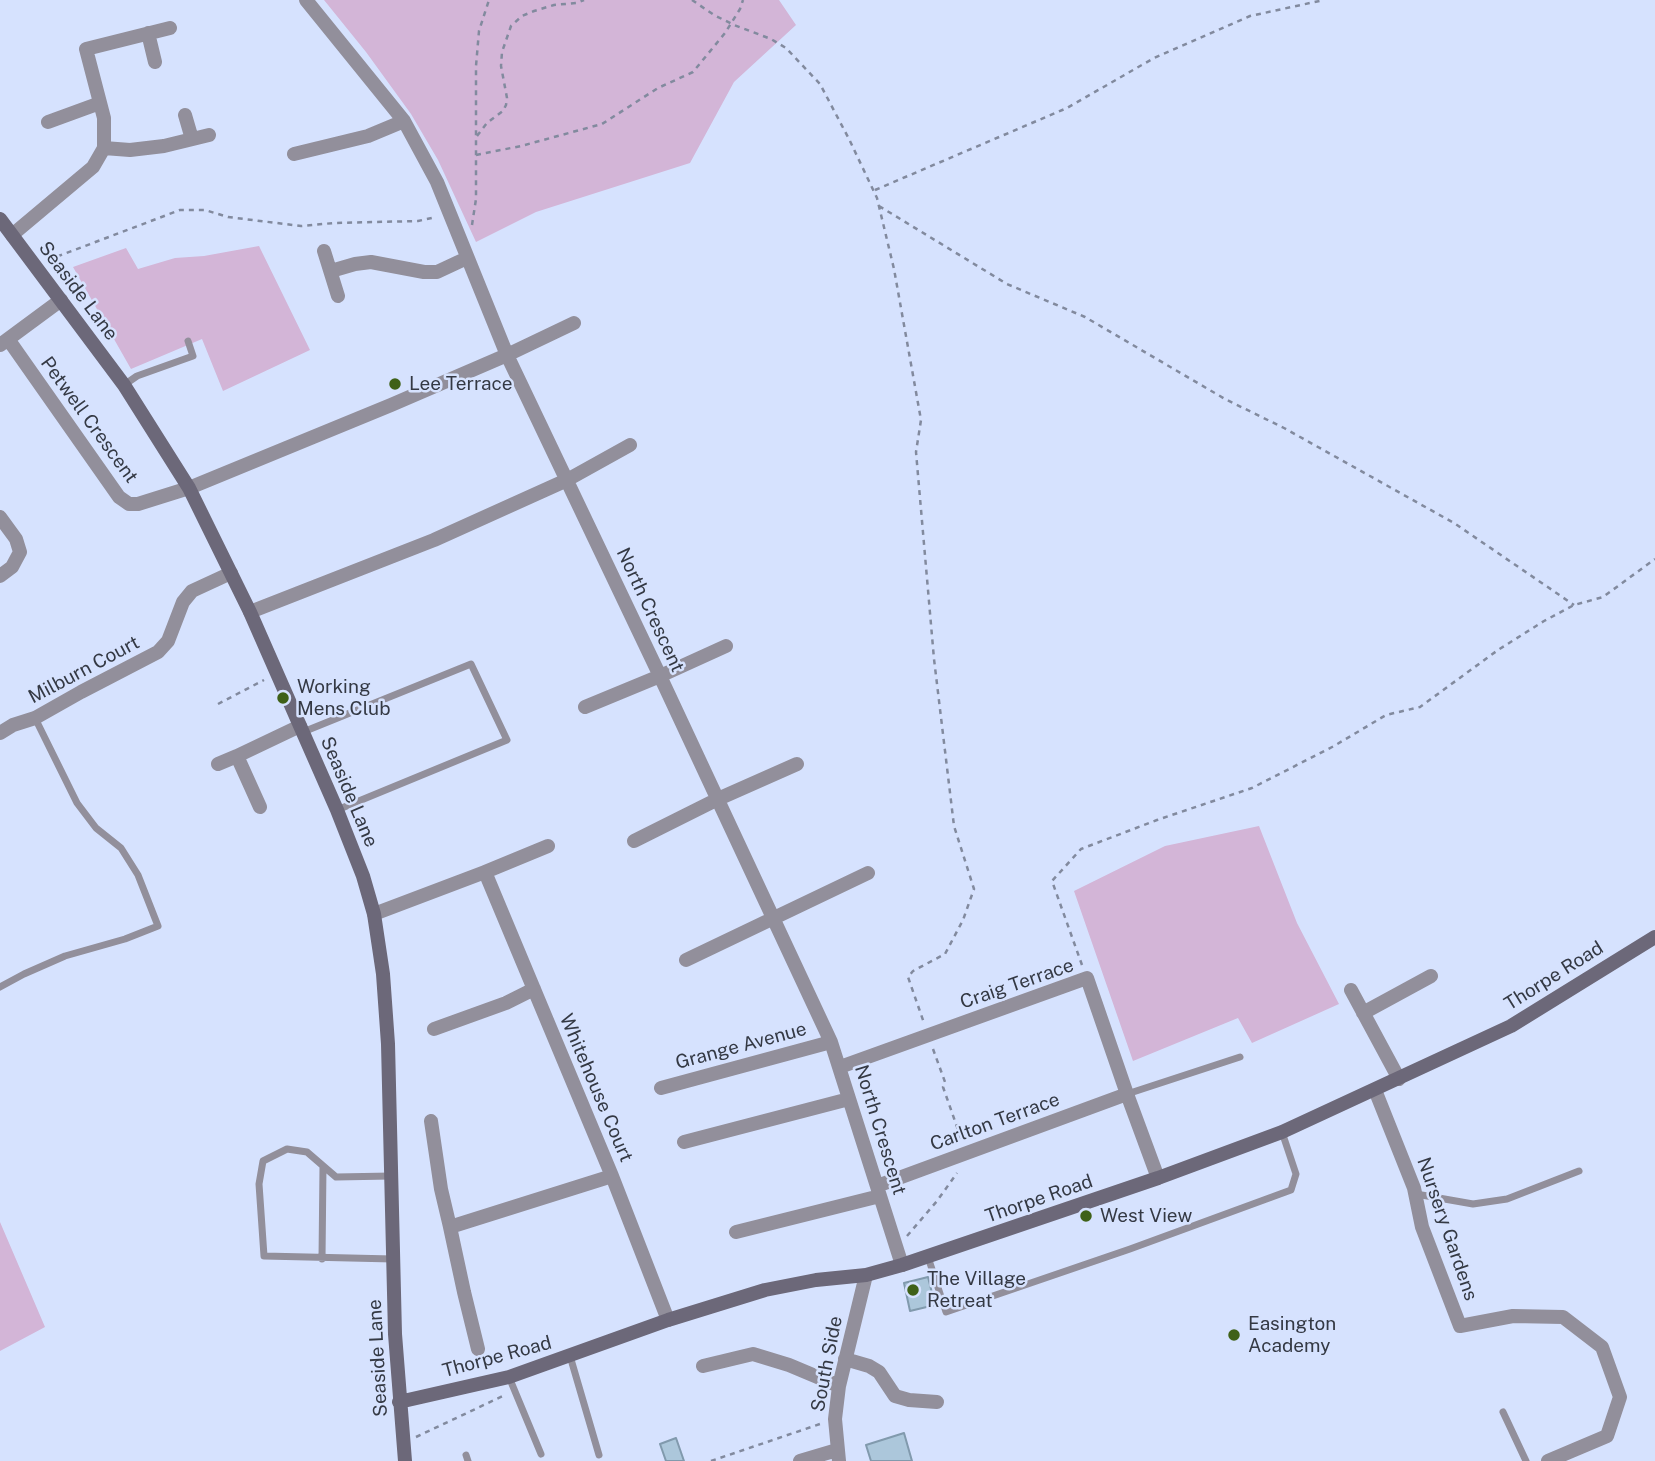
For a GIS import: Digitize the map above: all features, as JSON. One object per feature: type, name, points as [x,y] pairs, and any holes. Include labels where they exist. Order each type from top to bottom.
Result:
[{"type":"main road","name":"Seaside Lane","points":[[0,219],[124,385],[189,488],[250,612],[363,876],[374,914],[383,974],[388,1044],[395,1334],[405,1461]]},
{"type":"main road","name":"Thorpe Road","points":[[399,1402],[512,1383],[570,1356],[668,1320],[765,1290],[816,1280],[866,1275],[902,1265],[1158,1178],[1282,1132],[1511,1026],[1655,937]]},
{"type":"street","name":"North Crescent","points":[[306,0],[404,121],[437,182],[507,355],[831,1042],[902,1265]]},
{"type":"street","points":[[12,235],[93,167],[104,148],[104,118],[86,49],[170,28]]},
{"type":"street","points":[[148,33],[155,62]]},
{"type":"street","points":[[48,122],[100,103]]},
{"type":"street","points":[[185,115],[192,139]]},
{"type":"street","points":[[294,154],[368,136],[404,121]]},
{"type":"street","points":[[104,148],[130,150],[164,146],[209,135]]},
{"type":"street","points":[[324,251],[338,296]]},
{"type":"street","points":[[331,271],[371,262],[437,272],[465,253]]},
{"type":"street","name":"Petwell Crescent","points":[[61,300],[4,342],[119,497],[129,504],[138,504],[189,488],[507,355],[573,323]]},
{"type":"street","points":[[250,612],[434,540],[567,480],[630,446]]},
{"type":"street","points":[[0,517],[16,538],[20,552],[12,567],[0,576]]},
{"type":"street","name":"Milburn Court","points":[[0,733],[13,725],[35,718],[158,652],[168,641],[183,602],[192,591],[231,573]]},
{"type":"street","points":[[585,707],[726,646]]},
{"type":"street","points":[[218,764],[301,729]]},
{"type":"street","points":[[237,756],[260,807]]},
{"type":"street","points":[[634,841],[797,764]]},
{"type":"street","points":[[374,914],[548,846]]},
{"type":"street","name":"Whitehouse Court","points":[[485,872],[612,1176],[668,1320]]},
{"type":"street","points":[[686,960],[868,873]]},
{"type":"street","points":[[1363,1013],[1431,976]]},
{"type":"street","name":"Craig Terrace","points":[[840,1067],[1087,978],[1158,1178]]},
{"type":"street","points":[[434,1029],[506,1003],[534,989]]},
{"type":"street","points":[[1351,990],[1399,1079]]},
{"type":"street","name":"Grange Avenue","points":[[661,1088],[831,1042]]},
{"type":"street","name":"Nursery Gardens","points":[[1376,1090],[1415,1194],[1422,1227],[1460,1326],[1513,1315],[1563,1317],[1602,1347],[1620,1397],[1607,1436],[1548,1461]]},
{"type":"street","name":"Carlton Terrace","points":[[736,1232],[878,1191],[1127,1094]]},
{"type":"street","points":[[684,1142],[849,1099]]},
{"type":"street","points":[[431,1121],[441,1189],[478,1349]]},
{"type":"street","points":[[450,1227],[612,1176]]},
{"type":"street","name":"South Side","points":[[838,1455],[835,1419],[839,1386],[866,1275]]},
{"type":"street","points":[[702,1366],[753,1353],[839,1386]]},
{"type":"street","points":[[845,1359],[879,1372],[895,1395],[909,1400],[937,1402]]},
{"type":"street","points":[[800,1461],[838,1455]]},
{"type":"lane","points":[[124,385],[137,376],[194,356],[188,341]]},
{"type":"lane","points":[[301,729],[471,664],[507,740],[337,810]]},
{"type":"lane","points":[[0,986],[65,956],[125,939],[158,926],[138,875],[121,848],[96,828],[77,803],[35,718]]},
{"type":"lane","points":[[1127,1094],[1240,1057]]},
{"type":"lane","points":[[928,1257],[946,1312],[1130,1249],[1291,1190],[1296,1174],[1282,1132]]},
{"type":"lane","points":[[391,1175],[336,1177],[307,1153],[287,1149],[263,1161],[259,1184],[264,1256],[393,1259]]},
{"type":"lane","points":[[322,1259],[323,1166]]},
{"type":"lane","points":[[1415,1194],[1473,1205],[1507,1199],[1578,1171]]},
{"type":"lane","points":[[570,1356],[599,1455]]},
{"type":"lane","points":[[512,1383],[541,1454]]},
{"type":"lane","points":[[1503,1412],[1527,1461]]},
{"type":"path","points":[[465,253],[476,199],[476,66],[479,31],[489,0]]},
{"type":"path","points":[[476,138],[506,105],[502,52],[510,26],[522,16],[534,11],[584,0]]},
{"type":"path","points":[[692,0],[714,15],[786,48],[820,84],[873,191],[894,269],[921,420],[916,452],[934,659],[954,826],[974,889],[963,920],[945,954],[908,977],[928,1035]]},
{"type":"path","points":[[476,156],[602,124],[658,88],[694,72],[725,33],[743,0]]},
{"type":"path","points":[[873,191],[1067,108],[1154,58],[1250,16],[1324,0]]},
{"type":"path","points":[[879,206],[1007,284],[1085,317],[1225,399],[1284,428],[1454,523],[1574,605]]},
{"type":"path","points":[[35,265],[180,210],[205,210],[228,217],[301,226],[418,221],[450,214]]},
{"type":"path","points":[[1087,978],[1052,881],[1081,849],[1252,788],[1334,746],[1386,715],[1420,707],[1498,650],[1544,621],[1574,605],[1603,597],[1655,559]]},
{"type":"path","points":[[218,704],[277,673]]},
{"type":"path","points":[[403,1443],[512,1383]]},
{"type":"path","points":[[711,1461],[835,1419]]},
{"type":"shaded area","points":[[324,0],[779,0],[796,25],[734,82],[690,163],[536,212],[476,242],[438,160],[411,114]]},
{"type":"shaded area","points":[[259,246],[310,350],[223,391],[202,339],[131,369],[73,267],[126,248],[138,269],[175,258],[204,256]]},
{"type":"shaded area","points":[[1259,826],[1297,923],[1339,1004],[1252,1043],[1238,1018],[1133,1061],[1074,891],[1165,846]]},
{"type":"shaded area","points":[[0,1222],[45,1327],[0,1351]]},
{"type":"building","points":[[928,1277],[935,1305],[910,1311],[904,1283]]},
{"type":"building","points":[[904,1433],[912,1461],[871,1461],[866,1445]]},
{"type":"building","points":[[676,1438],[684,1461],[666,1461],[660,1444]]},
{"type":"place","name":"Lee Terrace","points":[[395,384]]},
{"type":"place","name":"Working Mens Club","points":[[283,698]]},
{"type":"place","name":"West View","points":[[1086,1216]]},
{"type":"place","name":"The Village Retreat","points":[[913,1290]]},
{"type":"place","name":"Easington Academy","points":[[1234,1335]]}]
